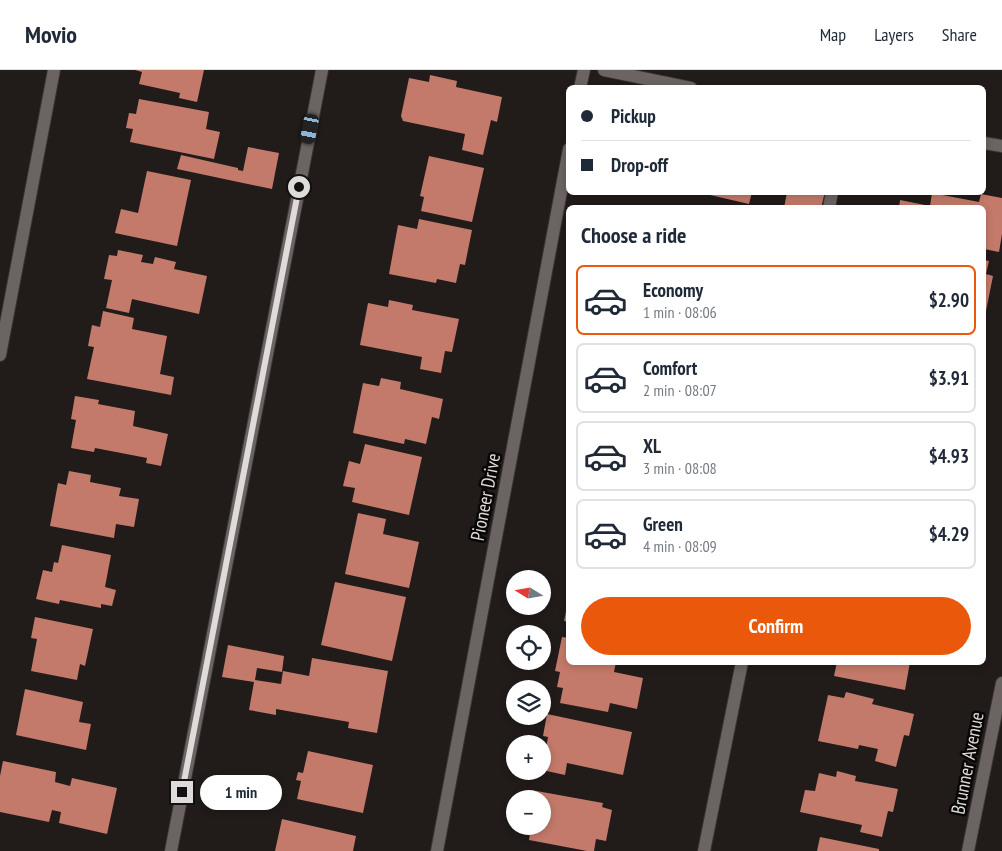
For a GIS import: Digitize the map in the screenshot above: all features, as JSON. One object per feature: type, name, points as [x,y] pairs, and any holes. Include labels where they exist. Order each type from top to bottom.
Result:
[{"type":"street","points":[[0,355],[54,70]]},
{"type":"street","points":[[170,851],[322,70]]},
{"type":"street","points":[[581,85],[584,70]]},
{"type":"street","points":[[604,70],[676,85]]},
{"type":"street","points":[[986,143],[1002,146]]},
{"type":"street","name":"Pioneer Drive","points":[[437,851],[566,165]]},
{"type":"street","points":[[704,851],[741,665]]},
{"type":"street","name":"Brunner Avenue","points":[[968,851],[1002,683]]},
{"type":"building","points":[[135,70],[204,70],[197,102],[179,98],[180,93],[139,84],[142,72]]},
{"type":"building","points":[[430,75],[457,81],[456,87],[502,97],[497,122],[491,120],[483,155],[462,150],[465,134],[403,121],[401,116],[409,78],[429,82]]},
{"type":"building","points":[[139,99],[209,112],[206,129],[220,132],[214,159],[130,142],[133,129],[126,128],[129,113],[136,114]]},
{"type":"building","points":[[248,147],[279,153],[272,189],[177,169],[181,155],[238,168],[238,170],[243,171]]},
{"type":"building","points":[[429,156],[484,168],[472,222],[421,211],[424,197],[420,196]]},
{"type":"building","points":[[147,171],[191,180],[177,246],[115,233],[121,209],[138,213]]},
{"type":"building","points":[[710,195],[751,195],[749,204]]},
{"type":"building","points":[[786,195],[824,195],[822,205],[785,205]]},
{"type":"building","points":[[932,195],[942,195],[979,202],[981,195],[1002,198],[1002,234],[999,252],[986,249],[986,205],[930,205]]},
{"type":"building","points":[[900,200],[925,205],[899,205]]},
{"type":"building","points":[[419,219],[472,230],[465,265],[460,264],[456,283],[437,279],[436,283],[389,274],[398,225],[417,229]]},
{"type":"building","points":[[118,250],[143,255],[141,262],[153,264],[155,257],[176,262],[174,269],[207,276],[199,314],[132,299],[129,313],[106,308],[112,280],[104,279],[109,255],[117,256]]},
{"type":"building","points":[[986,260],[989,261],[986,274]]},
{"type":"building","points":[[986,274],[993,276],[986,311]]},
{"type":"building","points":[[389,300],[413,305],[412,310],[459,319],[452,352],[445,351],[441,373],[420,369],[422,357],[360,345],[368,303],[388,307]]},
{"type":"building","points":[[103,311],[134,318],[132,329],[167,336],[160,374],[174,377],[171,395],[87,379],[94,347],[88,346],[92,325],[100,327]]},
{"type":"building","points":[[381,378],[401,382],[400,389],[443,399],[439,419],[432,417],[426,444],[405,439],[404,444],[353,433],[363,383],[379,386]]},
{"type":"building","points":[[75,396],[99,400],[98,404],[135,411],[133,426],[168,434],[161,466],[146,463],[147,458],[95,448],[94,452],[71,448],[76,420],[71,419]]},
{"type":"building","points":[[365,444],[422,457],[409,515],[352,502],[355,488],[343,486],[349,461],[360,464]]},
{"type":"building","points":[[69,471],[91,475],[90,482],[121,488],[119,496],[139,499],[134,527],[116,524],[114,538],[50,526],[58,483],[66,485]]},
{"type":"building","points":[[358,513],[386,519],[383,534],[419,542],[409,588],[345,574]]},
{"type":"building","points":[[62,545],[111,555],[105,587],[116,590],[112,606],[101,604],[101,608],[60,600],[59,604],[36,599],[43,570],[52,572],[54,562],[58,563]]},
{"type":"building","points":[[335,582],[406,597],[392,661],[321,645]]},
{"type":"building","points":[[35,617],[93,629],[85,666],[80,664],[77,680],[31,671],[37,639],[31,638]]},
{"type":"building","points":[[562,637],[566,638],[566,665],[615,665],[614,672],[643,678],[637,709],[610,703],[608,712],[560,703],[563,688],[557,687],[560,672],[555,671]]},
{"type":"building","points":[[228,645],[284,656],[282,672],[257,668],[255,680],[281,684],[283,671],[309,676],[312,658],[388,671],[377,733],[348,728],[349,722],[276,709],[276,715],[249,710],[254,682],[222,677]]},
{"type":"building","points":[[836,665],[909,665],[905,690],[834,676]]},
{"type":"building","points":[[25,689],[83,702],[79,722],[91,724],[86,750],[16,735]]},
{"type":"building","points":[[846,692],[874,699],[872,704],[914,714],[909,736],[904,735],[896,767],[875,761],[878,749],[859,745],[858,749],[818,741],[828,695],[844,698]]},
{"type":"building","points":[[551,715],[632,732],[623,775],[567,763],[565,775],[551,772],[551,735],[543,735],[545,725],[551,725]]},
{"type":"building","points":[[308,751],[373,765],[363,813],[297,799],[301,781],[296,780],[298,772],[303,773]]},
{"type":"building","points":[[3,761],[56,772],[55,782],[70,786],[72,778],[117,788],[107,834],[59,823],[61,812],[52,810],[49,822],[0,812],[0,776]]},
{"type":"building","points":[[837,771],[856,776],[855,781],[898,789],[893,812],[888,811],[882,837],[860,832],[862,825],[800,812],[805,790],[815,791],[819,773],[836,777]]},
{"type":"building","points":[[551,794],[603,803],[602,807],[612,810],[606,841],[596,839],[594,851],[529,840],[530,835],[551,835]]},
{"type":"building","points":[[282,819],[356,836],[353,851],[275,851]]},
{"type":"building","points":[[820,837],[879,849],[879,851],[817,851]]},
{"type":"route","points":[[182,792],[299,187]]}]
